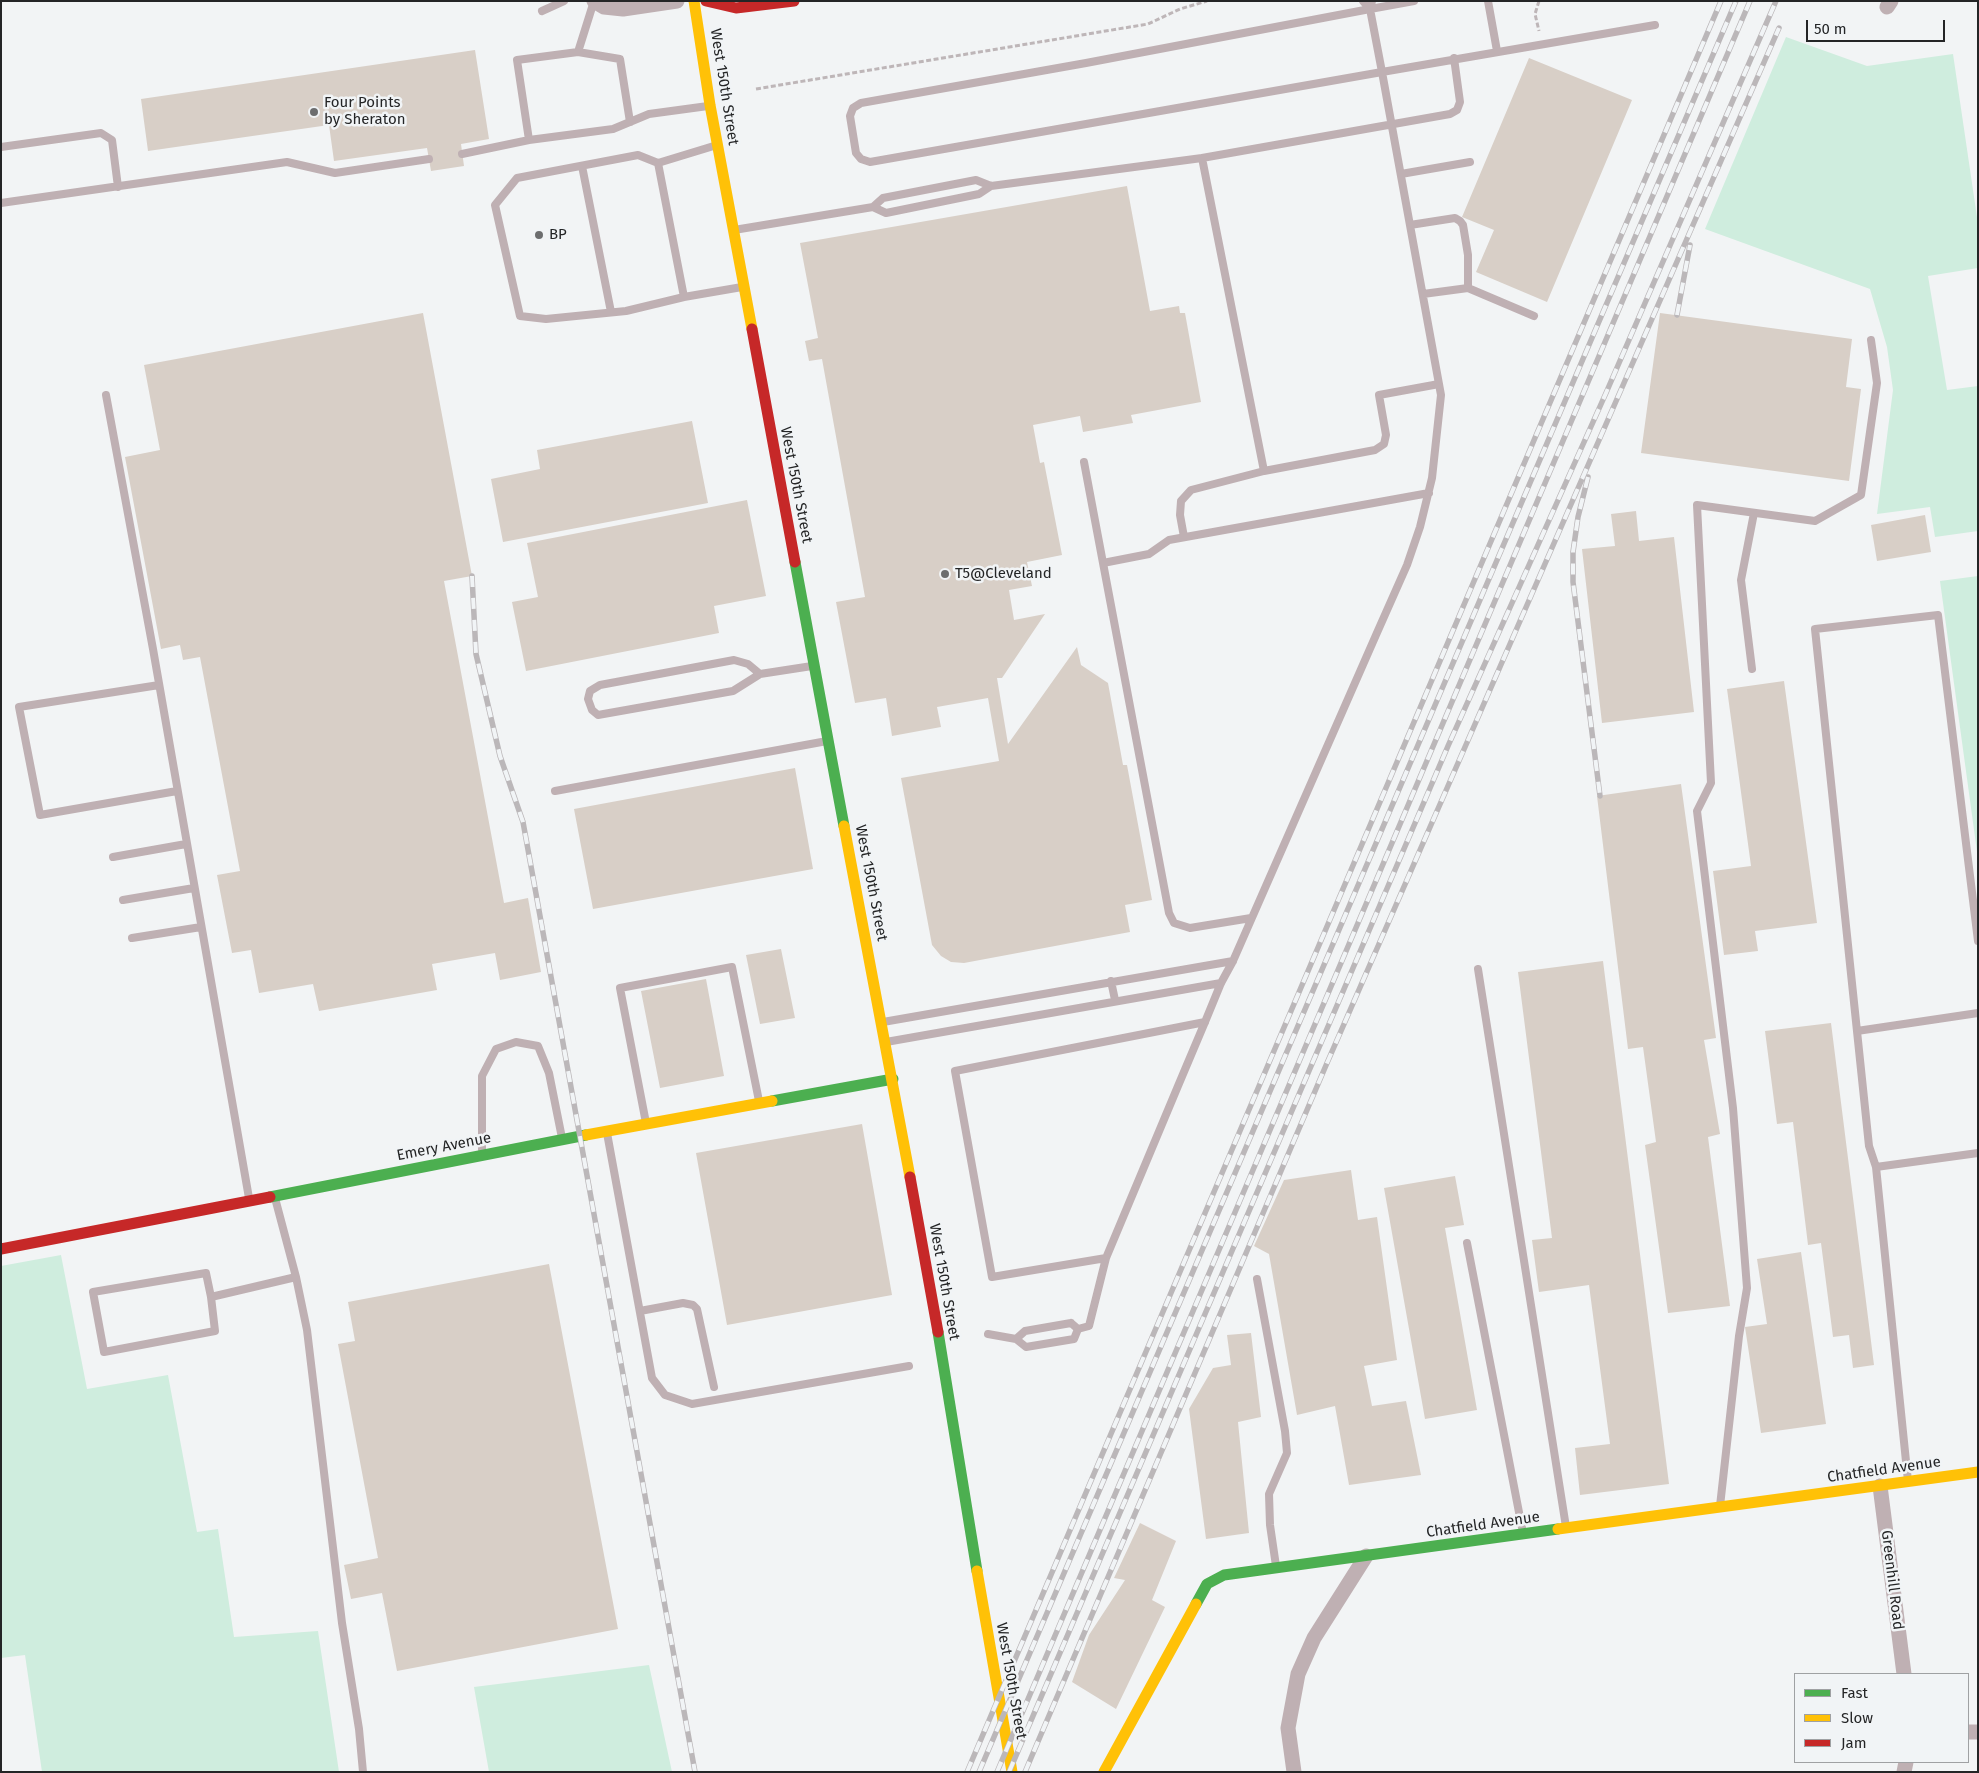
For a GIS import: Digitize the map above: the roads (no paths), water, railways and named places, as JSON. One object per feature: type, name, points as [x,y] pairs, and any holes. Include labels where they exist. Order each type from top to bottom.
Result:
[{"type":"street","points":[[594,1],[604,7],[623,9],[677,1]]},
{"type":"street","name":"West 150th Street","points":[[694,1],[710,105],[733,230],[893,1079],[1012,1772]]},
{"type":"street","points":[[706,1],[736,8],[757,7],[794,1]]},
{"type":"street","name":"Emery Avenue","points":[[1,1249],[607,1131],[893,1079]]},
{"type":"street","name":"Chatfield Avenue","points":[[1104,1772],[1207,1584],[1224,1575],[1978,1472]]},
{"type":"street","name":"Greenhill Road","points":[[1880,1486],[1904,1673]]},
{"type":"street","points":[[1294,1772],[1288,1728],[1298,1674],[1314,1638],[1366,1556]]},
{"type":"lane","points":[[542,10],[564,1]]},
{"type":"lane","points":[[578,52],[594,1]]},
{"type":"lane","points":[[1363,1],[1371,5]]},
{"type":"lane","points":[[1414,1],[1371,5],[861,103],[853,108],[850,116],[856,152],[861,159],[870,162],[1454,58],[1655,25]]},
{"type":"lane","points":[[1488,1],[1497,51]]},
{"type":"lane","points":[[1078,1329],[1089,1326],[1106,1258],[1221,983],[1233,961],[1250,918],[1403,575],[1429,493],[1440,418],[1439,384],[1371,5]]},
{"type":"lane","points":[[529,140],[517,60],[578,52],[620,59],[630,122]]},
{"type":"lane","points":[[733,230],[873,207],[886,212],[979,194],[991,186],[1202,158],[1450,114],[1457,110],[1460,102],[1454,58]]},
{"type":"lane","points":[[462,154],[529,140],[613,129],[649,114],[710,105]]},
{"type":"lane","points":[[1,147],[101,133],[112,140],[118,187]]},
{"type":"lane","points":[[718,145],[658,163],[638,155],[517,178],[495,205],[520,316],[546,319],[611,312],[744,287]]},
{"type":"lane","points":[[1202,158],[1264,471]]},
{"type":"lane","points":[[1,203],[287,162],[335,173],[429,159]]},
{"type":"lane","points":[[1401,174],[1470,162]]},
{"type":"lane","points":[[658,163],[684,297]]},
{"type":"lane","points":[[582,166],[611,312]]},
{"type":"lane","points":[[873,207],[883,198],[930,188],[976,180],[991,186]]},
{"type":"lane","points":[[1410,225],[1455,218],[1460,221],[1463,225],[1468,255],[1468,288]]},
{"type":"lane","points":[[1423,294],[1468,288],[1534,316]]},
{"type":"lane","points":[[1720,1508],[1739,1336],[1747,1288],[1733,1108],[1697,811],[1711,782],[1697,505],[1815,520],[1861,496],[1876,382],[1871,340]]},
{"type":"lane","points":[[1184,537],[1180,508],[1185,495],[1200,488],[1264,471],[1375,450],[1384,444],[1386,435],[1379,395],[1439,384]]},
{"type":"lane","points":[[106,395],[250,1200]]},
{"type":"lane","points":[[1084,462],[1169,914],[1174,923],[1190,928],[1250,918]]},
{"type":"lane","points":[[1103,563],[1149,554],[1169,540],[1429,493]]},
{"type":"lane","points":[[1752,669],[1742,580],[1754,513]]},
{"type":"lane","points":[[1908,1482],[1876,1167],[1868,1146],[1815,629],[1938,614],[1978,941]]},
{"type":"lane","points":[[760,674],[748,664],[734,660],[600,685],[590,691],[588,699],[592,710],[598,715],[732,691],[760,674],[814,666]]},
{"type":"lane","points":[[159,685],[19,707],[40,816],[177,790]]},
{"type":"lane","points":[[555,791],[829,740]]},
{"type":"lane","points":[[113,857],[186,844]]},
{"type":"lane","points":[[123,900],[194,888]]},
{"type":"lane","points":[[132,938],[201,927]]},
{"type":"lane","points":[[882,1022],[1233,961]]},
{"type":"lane","points":[[646,1124],[620,988],[732,967],[759,1103]]},
{"type":"lane","points":[[1478,969],[1566,1529]]},
{"type":"lane","points":[[1111,981],[1115,1000]]},
{"type":"lane","points":[[886,1042],[1115,1000],[1221,983]]},
{"type":"lane","points":[[1857,1031],[1978,1013]]},
{"type":"lane","points":[[1106,1258],[992,1277],[955,1071],[1205,1022]]},
{"type":"lane","points":[[482,1155],[482,1076],[496,1049],[516,1042],[538,1046],[549,1073],[563,1140]]},
{"type":"lane","points":[[607,1131],[652,1378],[665,1395],[692,1404],[909,1366]]},
{"type":"lane","points":[[1876,1167],[1978,1153]]},
{"type":"lane","points":[[274,1196],[296,1277],[307,1330],[342,1623],[359,1729],[363,1772]]},
{"type":"lane","points":[[1467,1243],[1523,1534]]},
{"type":"lane","points":[[206,1273],[211,1296],[215,1331],[104,1352],[93,1292],[206,1273]]},
{"type":"lane","points":[[211,1296],[296,1277]]},
{"type":"lane","points":[[1257,1279],[1285,1432],[1287,1453],[1269,1494],[1270,1525],[1276,1568]]},
{"type":"lane","points":[[640,1311],[683,1303],[693,1305],[697,1310],[714,1387]]},
{"type":"lane","points":[[1016,1339],[1025,1331],[1071,1323],[1078,1329]]},
{"type":"lane","points":[[988,1334],[1016,1339],[1026,1347],[1074,1339],[1078,1329]]},
{"type":"railway","points":[[967,1772],[1721,1]]},
{"type":"railway","points":[[979,1772],[1736,1]]},
{"type":"railway","points":[[997,1772],[1750,1]]},
{"type":"railway","points":[[1009,1772],[1448,746],[1606,393],[1776,1]]},
{"type":"railway","points":[[1025,1772],[1327,1063],[1779,28]]},
{"type":"railway","points":[[1677,315],[1690,245]]},
{"type":"railway","points":[[1588,477],[1578,517],[1573,552],[1573,582],[1600,796]]},
{"type":"railway","points":[[472,576],[476,654],[500,756],[523,822],[695,1772]]},
{"type":"place","name":"Four Points by Sheraton","points":[[314,112]]},
{"type":"place","name":"BP","points":[[539,235]]},
{"type":"place","name":"T5@Cleveland","points":[[945,574]]}]
